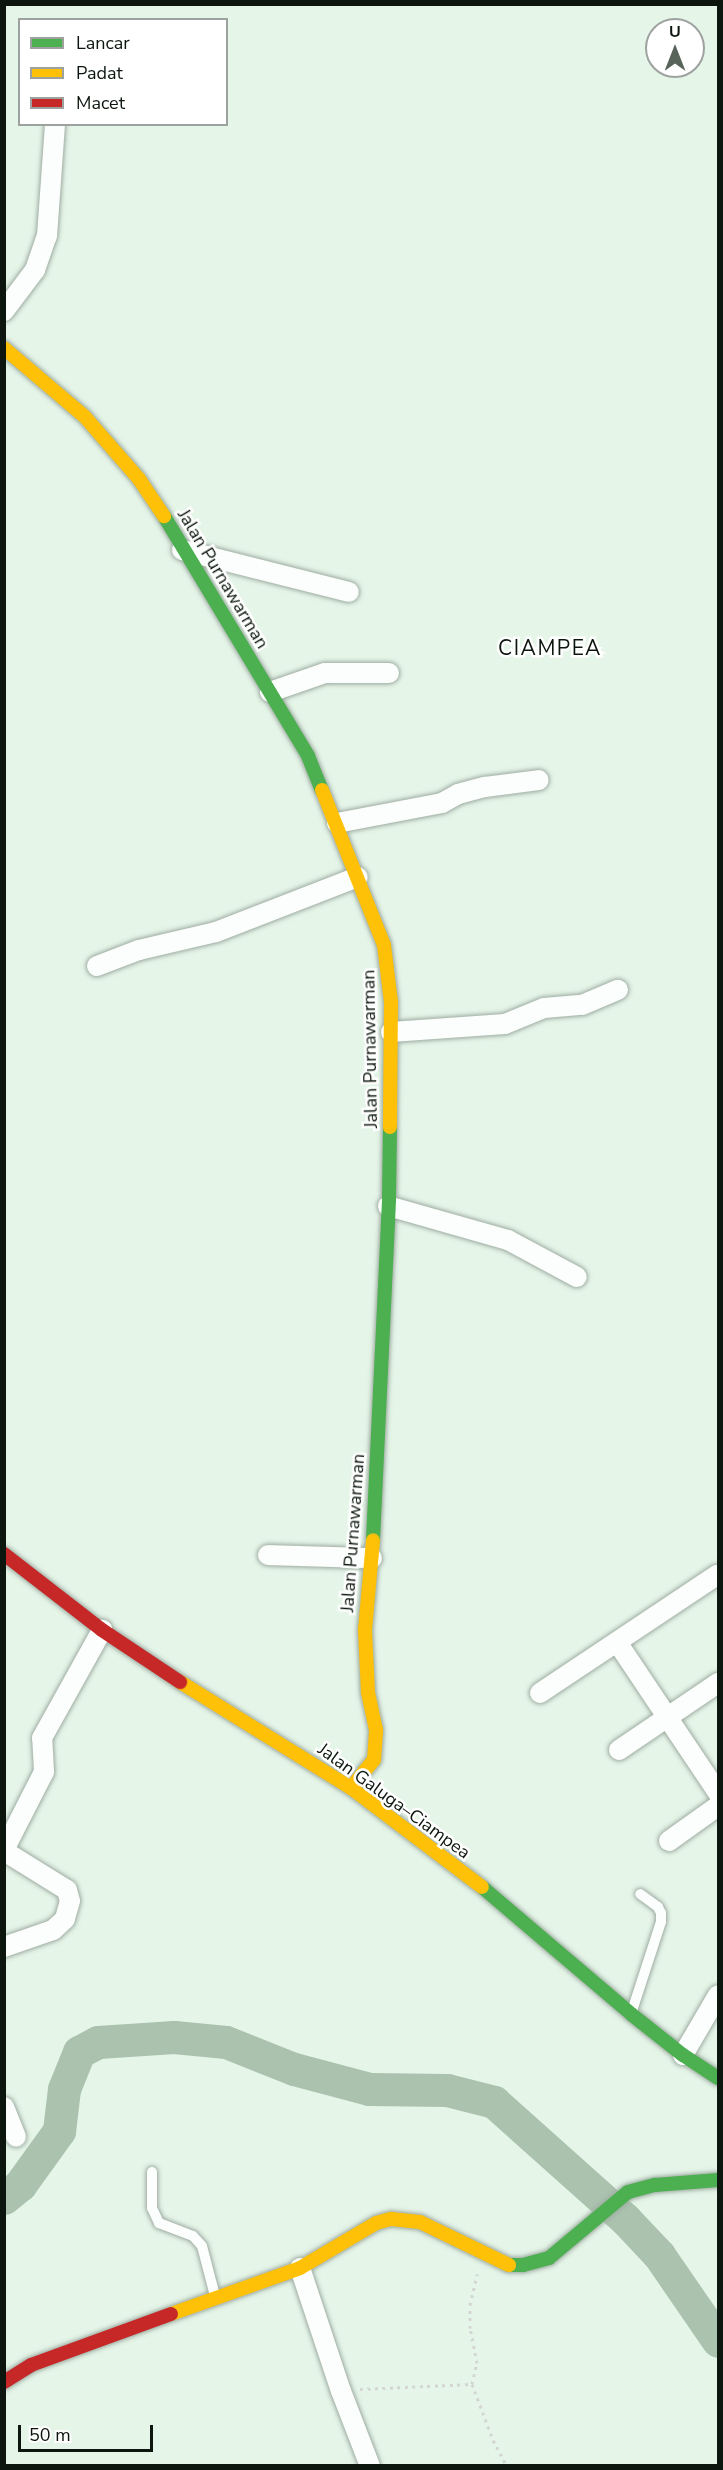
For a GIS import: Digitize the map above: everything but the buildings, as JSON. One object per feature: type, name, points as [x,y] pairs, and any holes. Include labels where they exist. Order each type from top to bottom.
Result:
[{"type":"street","points":[[4,311],[35,270],[47,236],[55,126]]},
{"type":"street","name":"Jalan Purnawarman","points":[[4,348],[59,393],[113,446],[144,487],[308,756],[337,823],[384,945],[389,974],[391,1032],[388,1206],[372,1558],[368,1572],[365,1630],[368,1692],[376,1730],[374,1760],[351,1788]]},
{"type":"street","points":[[182,550],[349,592]]},
{"type":"street","points":[[270,692],[325,673],[389,673]]},
{"type":"street","points":[[337,823],[442,803],[458,794],[485,787],[539,780]]},
{"type":"street","points":[[97,966],[139,950],[216,932],[358,877]]},
{"type":"street","points":[[391,1032],[505,1024],[544,1008],[582,1005],[618,990]]},
{"type":"street","points":[[388,1206],[508,1240],[577,1277]]},
{"type":"street","name":"Jalan Galuga–Ciampea","points":[[4,1554],[102,1630],[351,1788],[505,1904],[631,2014],[682,2055],[718,2078]]},
{"type":"street","points":[[267,1555],[372,1558]]},
{"type":"street","points":[[540,1693],[717,1575]]},
{"type":"street","points":[[4,1947],[53,1930],[65,1919],[70,1901],[68,1890],[4,1851],[44,1772],[42,1738],[102,1630]]},
{"type":"street","points":[[617,1642],[718,1793]]},
{"type":"street","points":[[619,1750],[718,1683]]},
{"type":"street","points":[[669,1841],[718,1806]]},
{"type":"street","points":[[682,2055],[718,1995]]},
{"type":"street","points":[[4,2107],[16,2137]]},
{"type":"street","points":[[4,2382],[31,2365],[300,2268],[376,2223],[391,2219],[420,2222],[508,2265],[537,2262],[549,2258],[628,2192],[655,2185],[718,2180]]},
{"type":"street","points":[[300,2268],[341,2391],[370,2466]]},
{"type":"lane","points":[[631,2014],[661,1922],[658,1907],[640,1894]]},
{"type":"lane","points":[[152,2172],[152,2208],[159,2223],[193,2236],[202,2246],[216,2299]]},
{"type":"path","points":[[483,2252],[470,2305],[470,2328],[477,2363],[472,2384],[493,2440],[507,2466]]},
{"type":"path","points":[[341,2391],[472,2384]]},
{"type":"waterway","points":[[4,2198],[20,2185],[59,2131],[64,2089],[79,2052],[98,2042],[174,2037],[226,2042],[294,2069],[369,2089],[447,2090],[494,2102],[625,2219],[659,2255],[718,2341]]},
{"type":"traffic: fast","points":[[164,516],[308,756],[322,790]]},
{"type":"traffic: fast","points":[[373,1540],[389,1198],[390,1127]]},
{"type":"traffic: fast","points":[[482,1887],[631,2014],[683,2055],[718,2078]]},
{"type":"traffic: fast","points":[[509,2265],[523,2265],[549,2258],[628,2192],[655,2185],[718,2180]]},
{"type":"traffic: slow","points":[[4,348],[85,417],[139,479],[164,516]]},
{"type":"traffic: slow","points":[[322,790],[384,945],[391,1002],[390,1127]]},
{"type":"traffic: slow","points":[[351,1788],[374,1760],[376,1730],[368,1692],[365,1630],[373,1540]]},
{"type":"traffic: slow","points":[[180,1682],[351,1788],[482,1887]]},
{"type":"traffic: slow","points":[[171,2314],[300,2268],[376,2223],[391,2219],[420,2222],[509,2265]]},
{"type":"traffic: jam","points":[[4,1554],[102,1630],[180,1682]]},
{"type":"traffic: jam","points":[[4,2382],[31,2365],[171,2314]]},
{"type":"district","name":"CIAMPEA","points":[[550,648]]}]
